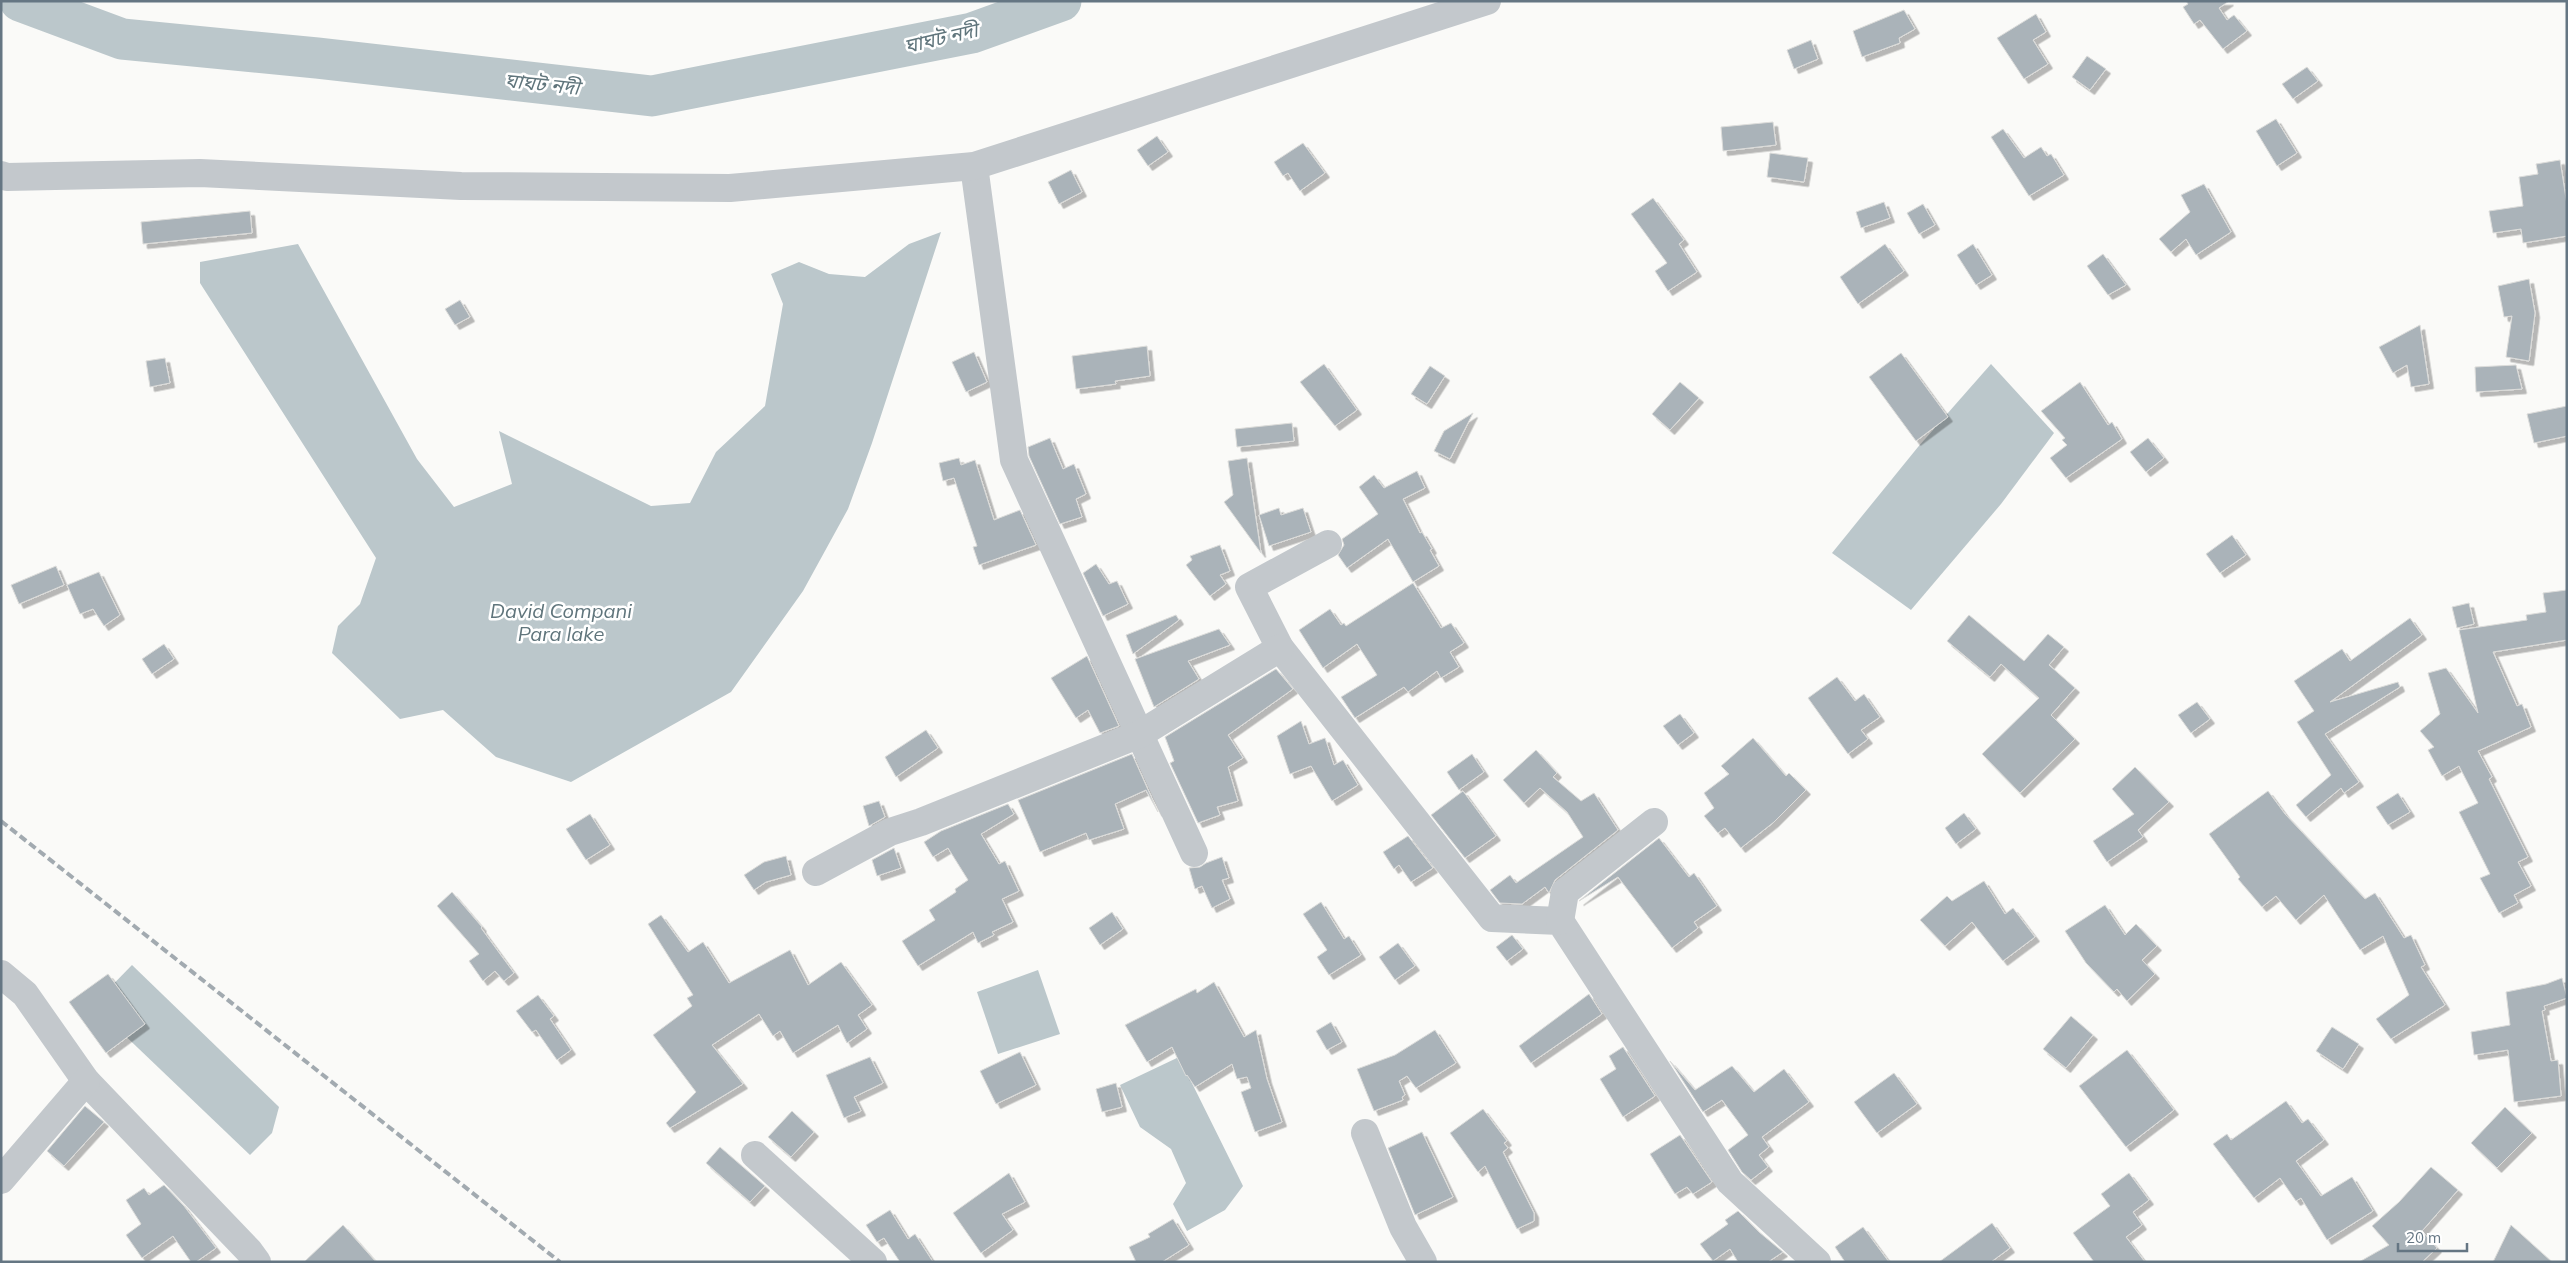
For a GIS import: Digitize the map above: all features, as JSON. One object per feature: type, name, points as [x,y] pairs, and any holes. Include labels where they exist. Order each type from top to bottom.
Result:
[{"type":"street","points":[[1,175],[7,177],[200,173],[461,186],[730,188],[974,166],[1486,1]]},
{"type":"street","points":[[974,166],[1014,460],[1194,853]]},
{"type":"street","points":[[1328,544],[1249,587],[1280,648],[1492,918],[1560,922]]},
{"type":"street","points":[[816,872],[890,832],[920,822],[1140,734],[1280,648]]},
{"type":"street","points":[[1654,822],[1565,892],[1560,922],[1730,1182],[1817,1262]]},
{"type":"street","points":[[1,974],[25,994],[86,1082],[249,1251],[257,1262]]},
{"type":"street","points":[[1,1180],[86,1082]]},
{"type":"street","points":[[1365,1133],[1403,1226],[1424,1262]]},
{"type":"street","points":[[755,1155],[870,1261]]},
{"type":"water","name":"David Compani Para lake","points":[[941,232],[872,443],[848,509],[803,591],[731,692],[571,782],[496,757],[443,710],[400,719],[332,653],[338,626],[360,604],[376,558],[200,283],[200,262],[298,244],[417,459],[454,507],[512,484],[499,431],[651,506],[690,503],[716,452],[765,406],[783,304],[771,274],[799,262],[829,274],[865,277],[909,244]]},
{"type":"water","points":[[1991,364],[2054,433],[2001,504],[1911,610],[1832,553],[1918,447]]},
{"type":"water","points":[[132,965],[279,1107],[272,1133],[250,1155],[93,1005]]},
{"type":"water","points":[[1038,970],[1060,1034],[998,1054],[977,992]]},
{"type":"water","points":[[1179,1057],[1243,1186],[1225,1210],[1187,1231],[1173,1204],[1186,1183],[1171,1149],[1140,1127],[1120,1085]]},
{"type":"building","points":[[2186,1],[2229,1],[2219,8],[2227,20],[2234,15],[2247,31],[2223,49],[2200,20],[2194,24],[2183,7],[2188,4]]},
{"type":"building","points":[[1904,10],[1915,29],[1899,38],[1900,43],[1862,57],[1853,31]]},
{"type":"building","points":[[2036,14],[2046,32],[2033,40],[2048,64],[2024,79],[1997,38]]},
{"type":"building","points":[[1811,40],[1818,59],[1794,69],[1787,50]]},
{"type":"building","points":[[2087,56],[2106,69],[2090,90],[2072,77]]},
{"type":"building","points":[[2307,67],[2318,81],[2293,99],[2282,84]]},
{"type":"building","points":[[2276,119],[2297,153],[2277,166],[2256,131]]},
{"type":"building","points":[[1773,122],[1776,145],[1723,151],[1721,127]]},
{"type":"building","points":[[2003,129],[2024,158],[2041,147],[2047,156],[2051,154],[2064,175],[2029,196],[1991,137]]},
{"type":"building","points":[[1157,136],[1168,152],[1148,166],[1137,150]]},
{"type":"building","points":[[1303,143],[1325,173],[1300,191],[1288,173],[1283,176],[1274,162]]},
{"type":"building","points":[[1770,153],[1808,158],[1804,182],[1767,177]]},
{"type":"building","points":[[2560,160],[2567,205],[2567,236],[2523,243],[2521,229],[2493,233],[2489,211],[2523,206],[2519,177],[2538,174],[2536,164]]},
{"type":"building","points":[[1071,170],[1082,192],[1059,204],[1048,182]]},
{"type":"building","points":[[2204,184],[2231,232],[2196,255],[2186,239],[2171,252],[2159,239],[2190,212],[2181,195]]},
{"type":"building","points":[[1653,198],[1684,240],[1679,244],[1697,272],[1668,291],[1655,271],[1667,263],[1631,214]]},
{"type":"building","points":[[1884,202],[1890,218],[1861,228],[1856,212]]},
{"type":"building","points":[[1923,204],[1935,225],[1919,234],[1907,213]]},
{"type":"building","points":[[250,211],[252,233],[143,244],[141,222]]},
{"type":"building","points":[[1885,244],[1904,271],[1858,304],[1840,277]]},
{"type":"building","points":[[1973,244],[1992,275],[1976,285],[1957,255]]},
{"type":"building","points":[[2103,254],[2126,285],[2108,295],[2087,266]]},
{"type":"building","points":[[2529,279],[2535,313],[2529,361],[2506,357],[2512,316],[2504,317],[2498,286]]},
{"type":"building","points":[[460,300],[470,317],[455,325],[445,309]]},
{"type":"building","points":[[2420,325],[2429,384],[2411,387],[2407,365],[2393,373],[2379,347]]},
{"type":"building","points":[[1147,346],[1150,376],[1115,381],[1116,384],[1076,389],[1072,356]]},
{"type":"building","points":[[974,352],[987,382],[966,392],[952,362]]},
{"type":"building","points":[[1901,353],[1948,417],[1916,441],[1869,377]]},
{"type":"building","points":[[165,358],[170,383],[150,387],[146,361]]},
{"type":"building","points":[[1324,364],[1357,410],[1335,426],[1300,382]]},
{"type":"building","points":[[2516,365],[2522,389],[2476,392],[2475,367]]},
{"type":"building","points":[[1430,366],[1445,376],[1427,404],[1411,394]]},
{"type":"building","points":[[1680,382],[1699,398],[1670,430],[1652,414]]},
{"type":"building","points":[[2080,382],[2108,425],[2112,422],[2122,439],[2066,478],[2050,458],[2067,445],[2062,440],[2065,438],[2041,411]]},
{"type":"building","points":[[2567,406],[2567,436],[2534,443],[2527,414]]},
{"type":"building","points":[[1473,413],[1450,459],[1434,451],[1444,431]]},
{"type":"building","points":[[1292,423],[1294,441],[1237,447],[1235,429]]},
{"type":"building","points":[[1050,438],[1063,469],[1074,464],[1086,494],[1076,499],[1082,517],[1060,524],[1029,456],[1028,447]]},
{"type":"building","points":[[2148,438],[2164,458],[2146,472],[2130,452]]},
{"type":"building","points":[[959,458],[961,465],[975,460],[994,520],[1020,510],[1036,545],[979,565],[973,547],[977,546],[954,478],[943,481],[939,463]]},
{"type":"building","points":[[1247,458],[1261,553],[1224,502],[1233,495],[1228,461]]},
{"type":"building","points":[[1417,471],[1425,488],[1403,499],[1420,533],[1422,532],[1432,549],[1430,550],[1439,566],[1413,582],[1388,539],[1347,568],[1338,555],[1344,545],[1342,539],[1378,514],[1359,487],[1374,475],[1384,488]]},
{"type":"building","points":[[1279,508],[1281,515],[1303,508],[1311,532],[1269,546],[1259,515]]},
{"type":"building","points":[[2232,535],[2246,555],[2220,573],[2206,554]]},
{"type":"building","points":[[1220,545],[1230,571],[1220,575],[1226,584],[1210,596],[1186,565],[1192,560],[1190,556]]},
{"type":"building","points":[[1096,564],[1109,584],[1117,581],[1128,604],[1103,616],[1083,573]]},
{"type":"building","points":[[56,566],[64,585],[19,604],[11,585]]},
{"type":"building","points":[[99,572],[120,615],[104,626],[93,609],[80,614],[67,585]]},
{"type":"building","points":[[1413,583],[1441,628],[1451,623],[1464,643],[1450,652],[1459,667],[1441,678],[1437,671],[1408,692],[1404,687],[1355,718],[1341,697],[1377,675],[1357,644],[1323,668],[1299,630],[1330,609],[1341,625],[1344,623],[1346,626]]},
{"type":"building","points":[[2567,590],[2567,640],[2493,652],[2517,706],[2522,704],[2531,727],[2478,751],[2492,777],[2489,779],[2528,857],[2518,862],[2531,886],[2514,895],[2518,903],[2499,913],[2480,878],[2490,874],[2459,812],[2478,803],[2459,766],[2442,776],[2428,750],[2434,747],[2420,731],[2440,714],[2428,673],[2446,668],[2478,713],[2459,630],[2527,620],[2526,615],[2546,612],[2543,593]]},
{"type":"building","points":[[2469,603],[2474,624],[2457,628],[2452,607]]},
{"type":"building","points":[[1176,615],[1179,620],[1133,654],[1126,635]]},
{"type":"building","points":[[1969,615],[2024,661],[2048,634],[2064,647],[2049,665],[2075,688],[2051,715],[2075,739],[2020,793],[1982,754],[2039,698],[2001,664],[1990,677],[1947,641]]},
{"type":"building","points":[[2410,618],[2422,635],[2330,702],[2398,682],[2400,687],[2325,734],[2359,782],[2344,793],[2341,788],[2306,817],[2296,805],[2331,775],[2297,722],[2314,711],[2294,681],[2342,649],[2350,661]]},
{"type":"building","points":[[1219,629],[1230,645],[1188,661],[1199,679],[1154,707],[1135,659]]},
{"type":"building","points":[[164,644],[174,659],[152,674],[142,659]]},
{"type":"building","points":[[1087,656],[1119,726],[1100,733],[1088,710],[1076,718],[1051,678]]},
{"type":"building","points":[[1276,669],[1293,689],[1228,735],[1243,758],[1228,767],[1238,801],[1217,807],[1220,815],[1198,823],[1170,763],[1174,761],[1165,737]]},
{"type":"building","points":[[1837,677],[1855,701],[1864,694],[1880,717],[1861,730],[1868,739],[1848,754],[1808,698]]},
{"type":"building","points":[[2197,702],[2210,719],[2191,733],[2178,715]]},
{"type":"building","points":[[1680,714],[1694,733],[1678,745],[1663,726]]},
{"type":"building","points":[[1301,721],[1309,744],[1325,738],[1334,765],[1343,760],[1358,785],[1332,801],[1311,766],[1290,774],[1277,736]]},
{"type":"building","points":[[926,730],[938,748],[896,777],[885,757]]},
{"type":"building","points":[[1753,738],[1786,776],[1789,773],[1806,790],[1774,822],[1741,848],[1725,828],[1718,833],[1704,816],[1714,808],[1704,793],[1729,774],[1721,766]]},
{"type":"building","points":[[1536,750],[1557,773],[1553,777],[1581,801],[1594,793],[1618,830],[1555,880],[1549,893],[1545,887],[1522,904],[1500,903],[1490,890],[1510,875],[1516,883],[1583,837],[1567,812],[1540,788],[1524,803],[1503,780]]},
{"type":"building","points":[[1132,754],[1158,812],[1146,790],[1115,804],[1124,829],[1089,840],[1086,833],[1040,852],[1018,800]]},
{"type":"building","points":[[1472,754],[1484,772],[1459,790],[1447,772]]},
{"type":"building","points":[[2135,767],[2169,802],[2138,830],[2143,837],[2107,862],[2093,841],[2134,814],[2112,789]]},
{"type":"building","points":[[1463,791],[1496,836],[1465,858],[1431,815]]},
{"type":"building","points":[[2268,791],[2285,814],[2365,899],[2375,893],[2404,938],[2411,935],[2425,965],[2421,967],[2445,1005],[2391,1039],[2376,1019],[2409,995],[2383,936],[2360,950],[2324,895],[2296,920],[2276,896],[2262,907],[2238,879],[2240,877],[2209,834]]},
{"type":"building","points":[[2398,793],[2410,812],[2388,825],[2376,807]]},
{"type":"building","points":[[879,801],[885,817],[869,826],[863,806]]},
{"type":"building","points":[[1008,804],[1014,814],[981,834],[999,864],[1005,861],[1019,891],[1002,899],[1013,922],[992,932],[994,935],[978,943],[973,932],[918,966],[902,941],[935,920],[929,910],[956,892],[955,889],[968,880],[948,848],[933,857],[924,842],[941,831]]},
{"type":"building","points":[[1964,813],[1976,829],[1956,844],[1945,828]]},
{"type":"building","points":[[590,814],[610,845],[586,860],[566,829]]},
{"type":"building","points":[[1408,836],[1433,868],[1411,882],[1399,865],[1394,869],[1383,852]]},
{"type":"building","points":[[1659,838],[1689,877],[1694,873],[1717,906],[1694,922],[1698,928],[1672,948],[1618,877],[1579,901]]},
{"type":"building","points":[[894,848],[901,868],[877,876],[872,860]]},
{"type":"building","points":[[786,856],[791,875],[766,882],[754,890],[744,875],[764,862]]},
{"type":"building","points":[[1222,857],[1229,878],[1222,880],[1230,899],[1212,908],[1202,886],[1195,889],[1189,868],[1200,867]]},
{"type":"building","points":[[1984,881],[2005,914],[2013,908],[2035,937],[2003,961],[1972,922],[1945,946],[1920,920],[1947,896],[1952,901]]},
{"type":"building","points":[[452,892],[482,927],[514,973],[504,981],[495,971],[483,981],[469,961],[479,954],[437,906]]},
{"type":"building","points":[[1321,902],[1344,939],[1349,936],[1361,955],[1329,975],[1317,957],[1327,950],[1303,914]]},
{"type":"building","points":[[2105,905],[2125,935],[2136,924],[2157,946],[2142,960],[2155,974],[2127,1001],[2117,989],[2114,992],[2086,963],[2065,931]]},
{"type":"building","points":[[1112,912],[1123,929],[1100,945],[1089,928]]},
{"type":"building","points":[[661,915],[688,952],[703,942],[729,983],[790,950],[808,985],[841,962],[872,1005],[858,1015],[867,1029],[847,1043],[838,1025],[793,1053],[780,1031],[773,1036],[759,1014],[712,1045],[743,1084],[670,1128],[666,1123],[696,1092],[653,1035],[692,1006],[687,998],[693,995],[648,924]]},
{"type":"building","points":[[1512,935],[1523,949],[1507,961],[1496,947]]},
{"type":"building","points":[[1398,943],[1415,966],[1395,980],[1379,957]]},
{"type":"building","points":[[108,974],[145,1024],[106,1053],[69,1002]]},
{"type":"building","points":[[2562,978],[2567,998],[2544,1006],[2545,1010],[2542,1011],[2551,1061],[2558,1060],[2561,1096],[2514,1102],[2508,1050],[2474,1055],[2471,1032],[2510,1025],[2506,992],[2546,984]]},
{"type":"building","points":[[1214,982],[1244,1037],[1256,1030],[1267,1079],[1282,1122],[1255,1132],[1241,1092],[1251,1088],[1247,1077],[1237,1079],[1232,1064],[1195,1087],[1186,1076],[1172,1047],[1147,1062],[1125,1025],[1196,989],[1197,993]]},
{"type":"building","points":[[1589,994],[1602,1014],[1531,1063],[1519,1046]]},
{"type":"building","points":[[538,995],[554,1016],[550,1019],[571,1050],[557,1060],[536,1030],[532,1032],[516,1011]]},
{"type":"building","points":[[2071,1016],[2093,1035],[2066,1068],[2043,1049]]},
{"type":"building","points":[[1331,1022],[1342,1042],[1327,1050],[1316,1031]]},
{"type":"building","points":[[2332,1027],[2359,1044],[2343,1069],[2316,1051]]},
{"type":"building","points":[[1435,1030],[1456,1063],[1416,1088],[1407,1076],[1399,1081],[1405,1095],[1402,1097],[1403,1100],[1374,1111],[1357,1069],[1395,1055]]},
{"type":"building","points":[[1623,1047],[1655,1096],[1623,1117],[1600,1079],[1616,1069],[1609,1056]]},
{"type":"building","points":[[2127,1050],[2174,1110],[2126,1147],[2079,1086]]},
{"type":"building","points":[[1020,1052],[1036,1085],[996,1104],[980,1071]]},
{"type":"building","points":[[870,1057],[883,1083],[854,1097],[861,1111],[844,1118],[826,1075]]},
{"type":"building","points":[[1670,1061],[1695,1090],[1732,1066],[1754,1092],[1784,1069],[1809,1102],[1762,1137],[1769,1147],[1759,1155],[1768,1167],[1751,1180],[1742,1172],[1728,1150],[1748,1135],[1722,1100],[1703,1112]]},
{"type":"building","points":[[1894,1073],[1917,1104],[1877,1133],[1854,1102]]},
{"type":"building","points":[[1116,1083],[1122,1107],[1102,1112],[1096,1089]]},
{"type":"building","points":[[2286,1101],[2302,1123],[2308,1119],[2324,1140],[2296,1161],[2321,1196],[2352,1177],[2373,1211],[2327,1240],[2301,1198],[2296,1201],[2280,1178],[2254,1198],[2213,1144],[2227,1134],[2231,1140]]},
{"type":"building","points":[[85,1106],[104,1122],[64,1166],[47,1151]]},
{"type":"building","points":[[2505,1107],[2532,1133],[2497,1168],[2471,1143]]},
{"type":"building","points":[[1483,1109],[1507,1141],[1504,1143],[1508,1148],[1503,1152],[1534,1213],[1534,1221],[1517,1229],[1485,1166],[1478,1172],[1450,1133]]},
{"type":"building","points":[[792,1111],[814,1132],[791,1157],[768,1137]]},
{"type":"building","points":[[1422,1132],[1453,1197],[1415,1215],[1388,1148]]},
{"type":"building","points":[[1680,1135],[1712,1182],[1693,1194],[1687,1187],[1675,1194],[1650,1154]]},
{"type":"building","points":[[720,1147],[765,1186],[750,1202],[706,1163]]},
{"type":"building","points":[[2431,1167],[2458,1190],[2422,1231],[2437,1248],[2422,1262],[2359,1262],[2389,1245],[2372,1226],[2399,1202]]},
{"type":"building","points":[[1009,1173],[1025,1202],[1002,1214],[1013,1230],[981,1253],[953,1213]]},
{"type":"building","points":[[2129,1173],[2149,1200],[2133,1212],[2142,1225],[2126,1237],[2145,1262],[2094,1262],[2073,1233],[2110,1206],[2101,1194]]},
{"type":"building","points":[[164,1185],[184,1206],[216,1248],[196,1262],[191,1262],[173,1236],[142,1258],[126,1235],[141,1224],[126,1200],[144,1188],[149,1195]]},
{"type":"building","points":[[890,1210],[908,1239],[915,1234],[933,1262],[900,1262],[884,1238],[877,1242],[866,1225]]},
{"type":"building","points":[[1738,1211],[1783,1252],[1768,1262],[1738,1262],[1730,1249],[1713,1261],[1700,1244],[1728,1224],[1725,1220]]},
{"type":"building","points":[[1173,1219],[1189,1245],[1162,1262],[1136,1262],[1129,1247],[1150,1237],[1148,1234]]},
{"type":"building","points":[[1992,1223],[2010,1248],[1991,1262],[1939,1262]]},
{"type":"building","points":[[343,1225],[376,1262],[304,1262]]},
{"type":"building","points":[[2511,1225],[2552,1262],[2493,1262]]},
{"type":"building","points":[[1863,1227],[1889,1262],[1845,1262],[1835,1247]]},
{"type":"waterway","name":"ঘাঘট নদী","points":[[20,1],[122,39],[317,58],[652,96],[972,33],[1061,1]]},
{"type":"railway","points":[[1,821],[560,1262]]}]
